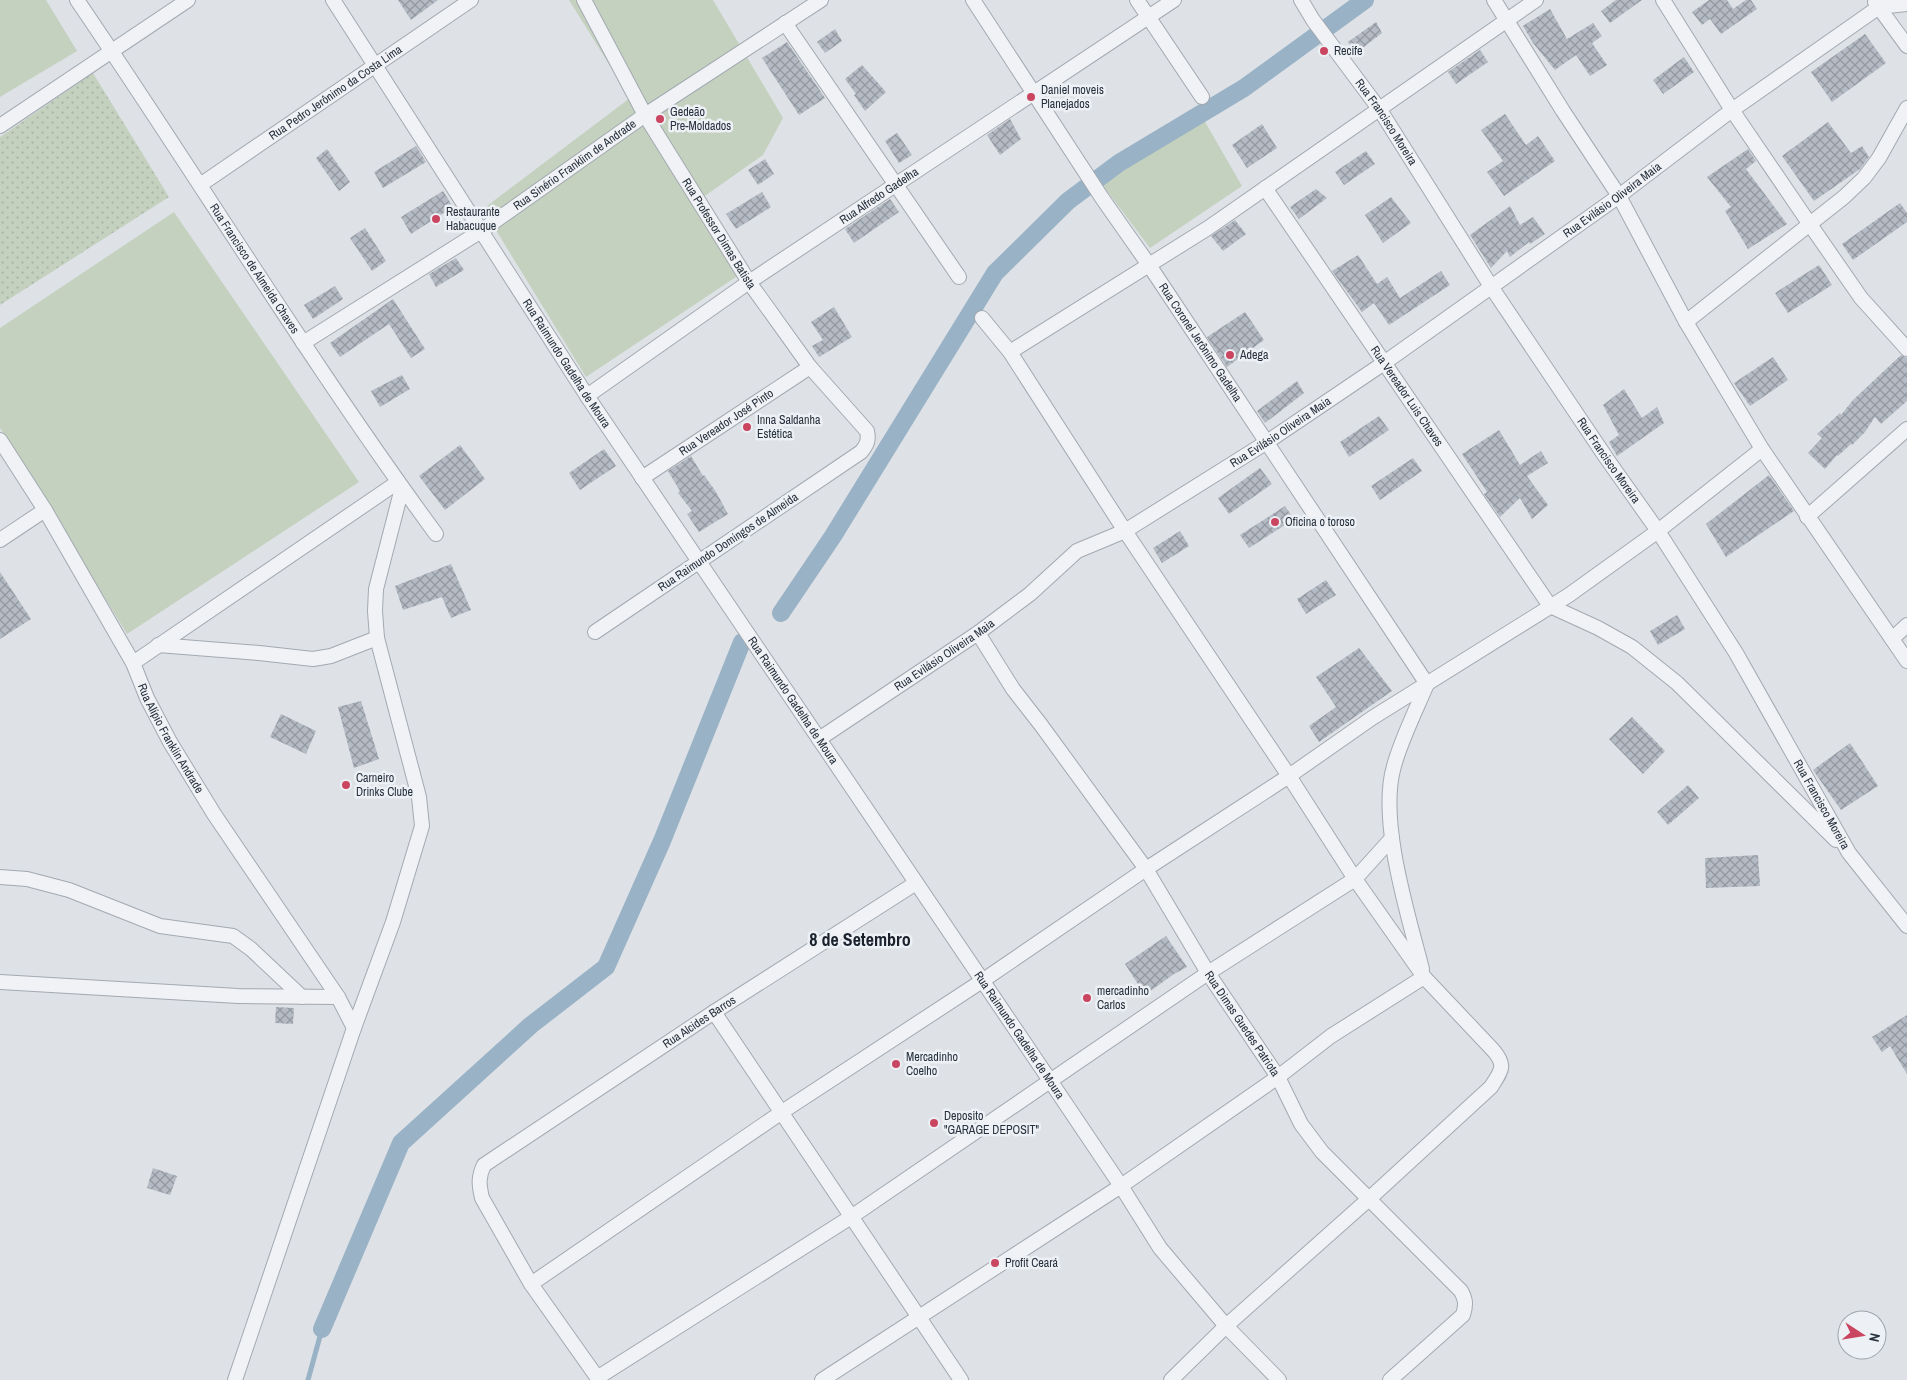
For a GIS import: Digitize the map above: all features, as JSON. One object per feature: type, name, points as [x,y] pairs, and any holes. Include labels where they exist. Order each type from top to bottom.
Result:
[{"type":"street","name":"Rua Francisco de Almeida Chaves","points":[[77,0],[303,343],[400,485],[436,534]]},
{"type":"street","points":[[0,126],[188,0]]},
{"type":"street","name":"Rua Raimundo Gadelha de Moura","points":[[333,0],[587,396],[1121,1186],[1160,1248],[1226,1326],[1278,1380]]},
{"type":"street","name":"Rua Pedro Jerônimo da Costa Lima","points":[[200,185],[471,0]]},
{"type":"street","name":"Rua Professor Dimas Batista","points":[[584,0],[645,115],[749,282],[810,367],[867,431],[869,438],[861,452]]},
{"type":"street","name":"Rua Sinério Franklim de Andrade","points":[[303,343],[481,231],[645,115],[820,0]]},
{"type":"street","name":"Rua Coronel Jerônimo Gadelha","points":[[973,0],[1102,198],[1149,265],[1426,684]]},
{"type":"street","points":[[1137,0],[1202,97]]},
{"type":"street","name":"Rua Alfredo Gadelha","points":[[587,396],[749,282],[1174,0]]},
{"type":"street","name":"Rua Francisco Moreira","points":[[1301,0],[1313,20],[1380,110],[1492,288],[1658,531],[1736,653],[1849,853],[1907,926]]},
{"type":"street","points":[[1494,0],[1563,111],[1619,196],[1686,322],[1762,449],[1907,661]]},
{"type":"street","points":[[1010,352],[1208,228],[1536,0]]},
{"type":"street","points":[[1662,0],[1732,110],[1861,298],[1907,349]]},
{"type":"street","points":[[1876,3],[1907,4]]},
{"type":"street","points":[[1876,3],[1907,46]]},
{"type":"street","name":"Rua Evilásio Oliveira Maia","points":[[819,739],[978,633],[1030,594],[1077,551],[1125,531],[1267,442],[1492,288],[1619,196],[1876,3]]},
{"type":"street","points":[[785,23],[959,277]]},
{"type":"street","points":[[1686,322],[1844,197],[1864,178],[1879,158],[1907,108]]},
{"type":"street","name":"Rua Vereador Luis Chaves","points":[[1265,188],[1550,606]]},
{"type":"street","points":[[982,318],[1010,352],[1125,531],[1289,776],[1355,879],[1424,977],[1499,1058],[1502,1064],[1501,1072],[1491,1087],[1226,1326],[1171,1380]]},
{"type":"street","name":"Rua Vereador José Pinto","points":[[642,478],[810,367]]},
{"type":"street","points":[[1807,517],[1907,429]]},
{"type":"street","name":"Rua Alípio Franklin Andrade","points":[[0,440],[45,510],[133,663],[147,698],[175,750],[214,814],[338,997],[354,1028]]},
{"type":"street","points":[[1392,838],[1355,879],[1208,973],[1051,1082],[851,1216],[598,1379],[531,1284],[782,1112],[1289,776],[1372,718],[1569,595],[1658,531],[1762,449]]},
{"type":"street","name":"Rua Raimundo Domingos de Almeida","points":[[595,632],[861,452]]},
{"type":"street","points":[[235,1380],[354,1028],[393,922],[422,826],[419,797],[377,638],[375,611],[376,589],[400,485]]},
{"type":"street","points":[[133,663],[400,485]]},
{"type":"street","points":[[0,540],[45,510]]},
{"type":"street","points":[[1550,606],[1598,628],[1632,647],[1677,683],[1849,853]]},
{"type":"street","points":[[1892,639],[1907,625]]},
{"type":"street","name":"Rua Dimas Guedes Patriota","points":[[978,633],[1013,689],[1146,869],[1208,973],[1278,1077],[1301,1124],[1318,1147],[1465,1297],[1466,1306],[1463,1315],[1390,1380]]},
{"type":"street","points":[[158,645],[313,659],[331,656],[377,638]]},
{"type":"street","points":[[1424,977],[1398,871],[1392,838],[1390,799],[1393,767],[1426,684]]},
{"type":"street","points":[[0,877],[27,879],[70,890],[160,926],[234,936],[251,949],[302,997]]},
{"type":"street","name":"Rua Alcides Barros","points":[[531,1284],[482,1198],[479,1185],[480,1175],[484,1166],[714,1012],[916,883]]},
{"type":"street","points":[[822,1380],[1121,1186],[1278,1077],[1331,1036],[1424,977]]},
{"type":"street","points":[[0,982],[238,996],[338,997]]},
{"type":"street","points":[[714,1012],[960,1380]]},
{"type":"green space","points":[[0,0],[46,0],[77,51],[0,97]]},
{"type":"green space","points":[[569,0],[713,0],[783,118],[763,155],[702,198],[745,271],[586,377],[483,209],[630,98]]},
{"type":"green space","points":[[93,73],[169,197],[0,305],[0,137]]},
{"type":"green space","points":[[1204,120],[1242,186],[1150,248],[1101,183]]},
{"type":"green space","points":[[174,212],[359,482],[127,634],[0,428],[0,328]]},
{"type":"building","points":[[398,0],[438,0],[411,20]]},
{"type":"building","points":[[1616,0],[1642,0],[1610,23],[1601,11]]},
{"type":"building","points":[[1709,0],[1727,0],[1733,9],[1746,0],[1751,0],[1757,9],[1721,34],[1710,19],[1702,25],[1692,12]]},
{"type":"building","points":[[1550,9],[1567,39],[1593,23],[1602,36],[1592,43],[1607,65],[1590,76],[1576,55],[1555,70],[1533,43],[1523,26]]},
{"type":"building","points":[[1376,22],[1382,33],[1356,53],[1348,42]]},
{"type":"building","points":[[835,29],[842,41],[825,53],[817,42]]},
{"type":"building","points":[[1865,34],[1886,63],[1832,102],[1811,72]]},
{"type":"building","points":[[787,42],[825,98],[799,115],[762,58]]},
{"type":"building","points":[[1480,50],[1488,62],[1456,84],[1448,72]]},
{"type":"building","points":[[1684,57],[1694,72],[1663,94],[1653,80]]},
{"type":"building","points":[[862,65],[886,92],[865,111],[845,79]]},
{"type":"building","points":[[1505,114],[1526,145],[1538,136],[1555,161],[1504,196],[1487,172],[1503,161],[1481,130]]},
{"type":"building","points":[[1010,119],[1021,139],[1000,155],[987,135]]},
{"type":"building","points":[[1828,122],[1851,153],[1862,146],[1869,157],[1860,169],[1814,201],[1782,156]]},
{"type":"building","points":[[1262,124],[1277,148],[1247,168],[1232,145]]},
{"type":"building","points":[[897,133],[912,155],[899,163],[885,141]]},
{"type":"building","points":[[416,146],[426,162],[383,188],[374,172]]},
{"type":"building","points":[[327,149],[350,182],[339,191],[316,158]]},
{"type":"building","points":[[1748,149],[1756,161],[1746,169],[1787,224],[1748,249],[1725,211],[1731,207],[1707,177]]},
{"type":"building","points":[[1366,151],[1375,164],[1344,185],[1335,172]]},
{"type":"building","points":[[765,159],[774,174],[758,185],[748,170]]},
{"type":"building","points":[[1316,189],[1327,198],[1299,219],[1290,207]]},
{"type":"building","points":[[443,191],[453,207],[411,234],[401,217]]},
{"type":"building","points":[[762,192],[771,207],[736,229],[726,214]]},
{"type":"building","points":[[1391,197],[1411,223],[1383,243],[1365,215]]},
{"type":"building","points":[[890,199],[899,212],[854,243],[845,229]]},
{"type":"building","points":[[1900,203],[1907,213],[1907,222],[1853,260],[1842,244]]},
{"type":"building","points":[[1510,206],[1520,225],[1533,217],[1545,234],[1530,244],[1529,242],[1510,257],[1507,251],[1491,268],[1470,235]]},
{"type":"building","points":[[1235,220],[1246,234],[1223,251],[1211,236]]},
{"type":"building","points":[[365,228],[386,261],[372,271],[350,238]]},
{"type":"building","points":[[1358,255],[1377,284],[1387,277],[1400,298],[1441,271],[1450,285],[1389,325],[1374,303],[1362,312],[1332,271]]},
{"type":"building","points":[[456,258],[464,270],[436,287],[429,274]]},
{"type":"building","points":[[1819,265],[1832,285],[1788,313],[1775,293]]},
{"type":"building","points":[[335,286],[343,299],[313,319],[304,305]]},
{"type":"building","points":[[393,299],[425,349],[411,358],[389,324],[340,357],[330,343]]},
{"type":"building","points":[[834,307],[852,337],[819,357],[812,346],[823,340],[811,322]]},
{"type":"building","name":"Adega","points":[[1245,312],[1264,340],[1227,367],[1207,337]]},
{"type":"building","points":[[1901,355],[1907,358],[1907,401],[1881,424],[1875,417],[1865,432],[1852,445],[1837,455],[1825,469],[1808,453],[1822,438],[1817,434],[1840,413],[1841,415],[1853,400]]},
{"type":"building","points":[[1773,357],[1788,380],[1750,406],[1734,383]]},
{"type":"building","points":[[402,375],[410,389],[380,407],[371,391]]},
{"type":"building","points":[[1297,381],[1304,393],[1265,423],[1257,411]]},
{"type":"building","points":[[1624,389],[1642,418],[1657,407],[1664,423],[1617,456],[1609,442],[1619,435],[1603,405]]},
{"type":"building","points":[[1379,416],[1389,430],[1349,457],[1340,442]]},
{"type":"building","points":[[1499,430],[1520,465],[1541,451],[1548,463],[1527,476],[1548,505],[1532,519],[1520,498],[1500,517],[1484,494],[1487,492],[1462,454]]},
{"type":"building","points":[[460,445],[485,479],[445,510],[419,476]]},
{"type":"building","points":[[604,449],[616,466],[580,490],[569,473]]},
{"type":"building","points":[[691,456],[703,476],[716,492],[728,514],[699,532],[687,514],[692,511],[678,493],[680,491],[668,471]]},
{"type":"building","points":[[1413,458],[1422,471],[1380,500],[1371,486]]},
{"type":"building","points":[[1260,468],[1272,484],[1229,514],[1218,498]]},
{"type":"building","points":[[1769,475],[1794,511],[1726,557],[1706,524]]},
{"type":"building","points":[[1285,506],[1294,519],[1249,548],[1240,535]]},
{"type":"building","points":[[1180,531],[1189,546],[1162,563],[1153,548]]},
{"type":"building","points":[[451,564],[471,610],[451,618],[442,597],[403,610],[395,586]]},
{"type":"building","points":[[0,572],[31,619],[0,639]]},
{"type":"building","points":[[1326,580],[1336,595],[1306,614],[1297,599]]},
{"type":"building","points":[[1677,615],[1685,629],[1658,645],[1650,631]]},
{"type":"building","points":[[1359,648],[1392,691],[1319,742],[1309,726],[1336,707],[1316,677]]},
{"type":"building","points":[[361,701],[379,759],[354,768],[338,707]]},
{"type":"building","points":[[281,714],[316,731],[306,754],[270,737]]},
{"type":"building","points":[[1632,717],[1665,751],[1643,774],[1609,739]]},
{"type":"building","points":[[1850,743],[1878,786],[1841,810],[1813,770]]},
{"type":"building","points":[[1688,785],[1699,798],[1668,825],[1657,812]]},
{"type":"building","points":[[1758,855],[1760,886],[1706,888],[1705,858]]},
{"type":"building","points":[[1166,936],[1187,967],[1145,995],[1125,964]]},
{"type":"building","points":[[276,1007],[294,1008],[293,1024],[275,1023]]},
{"type":"building","points":[[1907,1015],[1907,1074],[1890,1046],[1882,1052],[1872,1037]]},
{"type":"building","points":[[153,1168],[177,1176],[170,1195],[147,1188]]},
{"type":"waterway","points":[[781,613],[833,536],[995,273],[1068,201],[1119,163],[1244,88],[1365,0]]},
{"type":"waterway","points":[[322,1329],[401,1143],[531,1025],[606,967],[662,841],[742,642]]},
{"type":"waterway","points":[[308,1380],[322,1329]]},
{"type":"place","name":"Recife","points":[[1324,51]]},
{"type":"place","name":"Daniel moveis Planejados","points":[[1031,97]]},
{"type":"place","name":"Gedeão Pre-Moldados","points":[[660,119]]},
{"type":"place","name":"Restaurante Habacuque","points":[[436,219]]},
{"type":"place","name":"Adega","points":[[1230,355]]},
{"type":"place","name":"Inna Saldanha Estética","points":[[747,427]]},
{"type":"place","name":"Oficina o toroso","points":[[1275,522]]},
{"type":"place","name":"Carneiro Drinks Clube","points":[[346,785]]},
{"type":"place","name":"mercadinho Carlos","points":[[1087,998]]},
{"type":"place","name":"Mercadinho Coelho","points":[[896,1064]]},
{"type":"place","name":"Deposito \"GARAGE DEPOSIT\"","points":[[934,1123]]},
{"type":"place","name":"Profit Ceará","points":[[995,1263]]},
{"type":"district","name":"8 de Setembro","points":[[860,939]]}]
